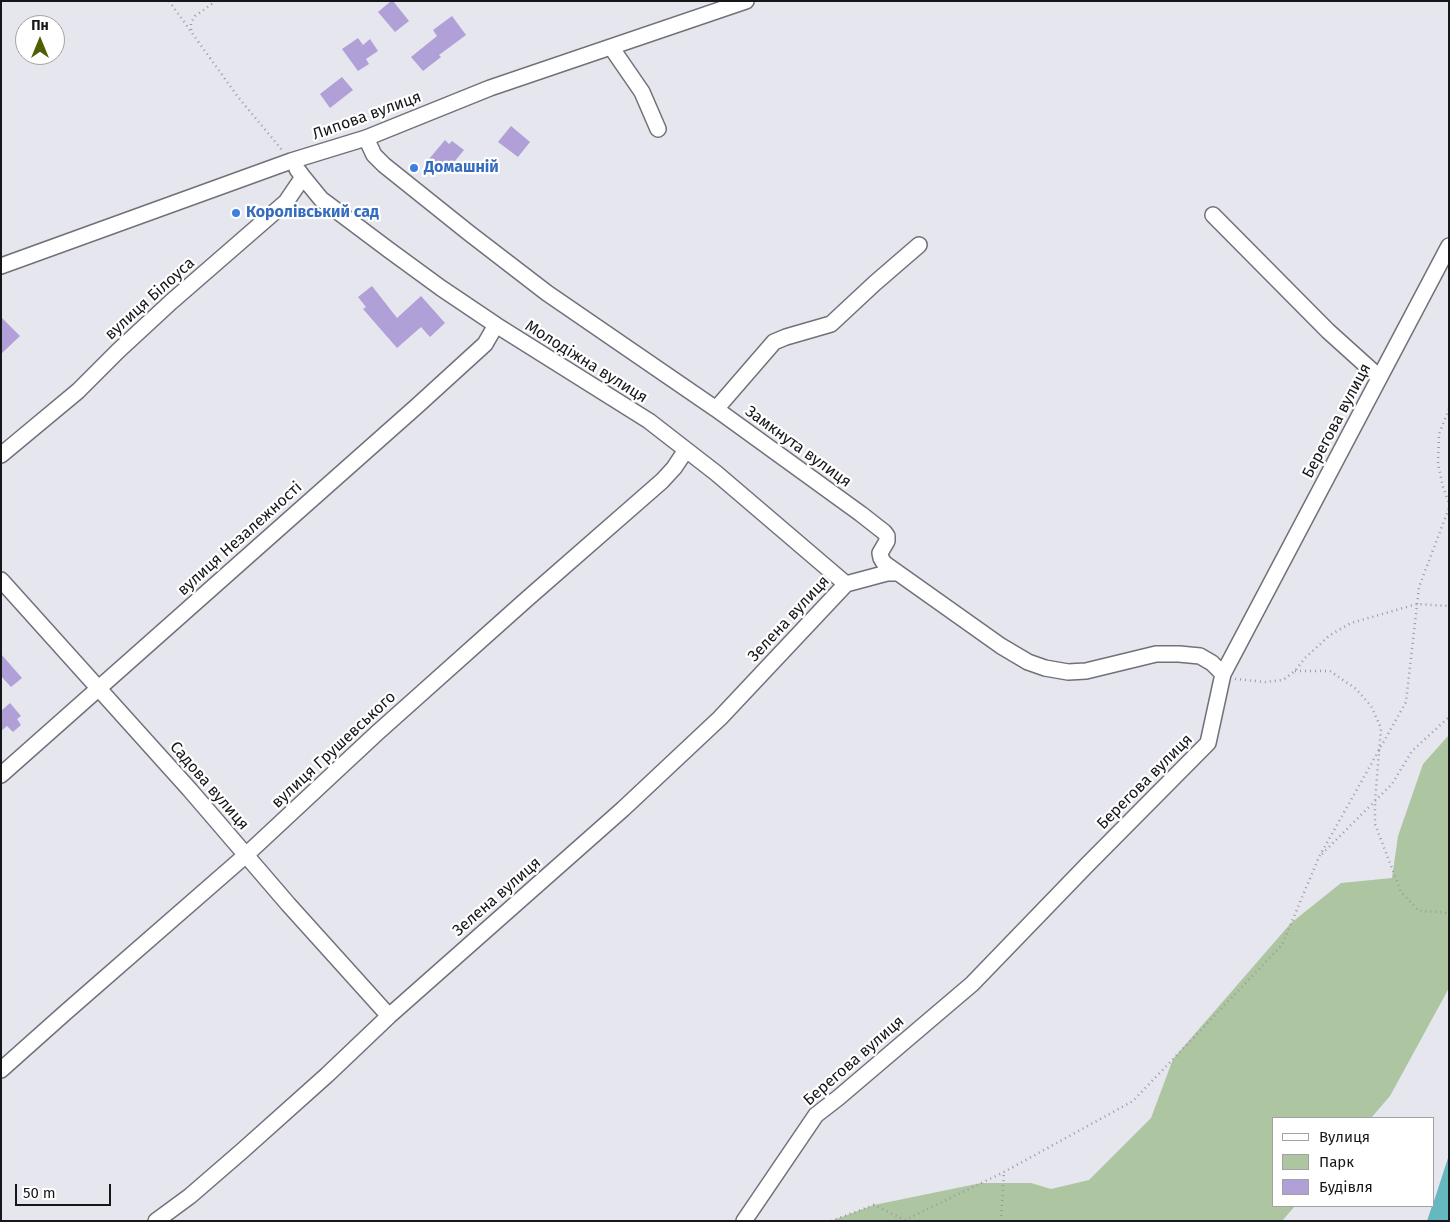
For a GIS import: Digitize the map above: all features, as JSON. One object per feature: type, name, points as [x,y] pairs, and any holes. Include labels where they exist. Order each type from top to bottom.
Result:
[{"type":"street","name":"Липова вулиця","points":[[1,266],[291,161],[366,138],[490,88],[746,1]]},
{"type":"street","points":[[611,48],[642,92],[658,129]]},
{"type":"street","name":"Замкнута вулиця","points":[[366,138],[374,155],[384,165],[477,239],[548,293],[716,409],[884,532],[887,536],[887,541],[880,553],[880,558],[898,573],[1001,646],[1028,662],[1045,668],[1068,672],[1086,671],[1156,654],[1179,654],[1200,656],[1212,663],[1223,674]]},
{"type":"street","points":[[291,161],[303,177]]},
{"type":"street","name":"Молодіжна вулиця","points":[[303,177],[321,198],[388,250],[496,326],[649,422],[716,473],[846,584]]},
{"type":"street","name":"вулиця Білоуса","points":[[1,455],[78,391],[171,302],[286,202],[303,177]]},
{"type":"street","points":[[1213,215],[1328,331],[1379,377]]},
{"type":"street","points":[[716,409],[774,342],[831,324],[918,245]]},
{"type":"street","name":"Берегова вулиця","points":[[744,1221],[816,1115],[972,984],[1087,864],[1208,743],[1223,674],[1449,246]]},
{"type":"street","name":"вулиця Незалежності","points":[[1,775],[475,354],[485,344],[496,326]]},
{"type":"street","name":"вулиця Грушевського","points":[[1,1070],[246,856],[370,740],[662,481],[674,468],[686,450]]},
{"type":"street","points":[[846,584],[887,573],[898,573]]},
{"type":"street","name":"Садова вулиця","points":[[1,580],[190,790],[246,856],[389,1016]]},
{"type":"street","name":"Зелена вулиця","points":[[156,1221],[190,1196],[242,1151],[327,1075],[389,1016],[623,809],[720,718],[846,584]]},
{"type":"path","points":[[169,1],[238,96],[291,161]]},
{"type":"path","points":[[192,32],[191,23],[195,16],[216,1]]},
{"type":"path","points":[[1449,409],[1440,434],[1438,464],[1449,504]]},
{"type":"path","points":[[831,1221],[874,1205],[906,1220],[1004,1172],[1132,1101],[1282,945],[1319,857],[1406,702],[1419,587],[1449,508]]},
{"type":"path","points":[[1223,674],[1231,679],[1265,682],[1282,680],[1295,671],[1305,658],[1330,635],[1359,620],[1417,604],[1449,606]]},
{"type":"path","points":[[1295,671],[1330,671],[1356,689],[1371,706],[1380,728],[1374,824],[1386,850],[1401,892],[1419,911],[1449,914]]},
{"type":"path","points":[[1319,857],[1392,784],[1412,751],[1449,717]]},
{"type":"path","points":[[1001,1221],[1004,1172]]},
{"type":"green space","points":[[1449,735],[1449,988],[1390,1096],[1372,1117],[1272,1117],[1272,1207],[1294,1207],[1282,1221],[831,1221],[874,1205],[981,1183],[1031,1183],[1051,1189],[1089,1180],[1151,1118],[1173,1059],[1291,923],[1341,883],[1392,878],[1398,836],[1423,764]]},
{"type":"water","points":[[1449,1155],[1449,1221],[1427,1221],[1432,1207],[1435,1207],[1435,1198]]},
{"type":"building","points":[[391,1],[409,21],[395,32],[378,12]]},
{"type":"building","points":[[452,16],[466,35],[439,55],[441,57],[423,71],[411,57],[437,36],[433,30]]},
{"type":"building","points":[[358,38],[363,45],[370,39],[378,51],[366,59],[369,64],[358,71],[342,49]]},
{"type":"building","points":[[342,77],[353,90],[330,108],[320,94]]},
{"type":"building","points":[[511,126],[530,142],[518,157],[498,142]]},
{"type":"building","points":[[445,140],[449,144],[452,141],[464,150],[445,173],[429,159]]},
{"type":"building","points":[[372,286],[397,318],[421,296],[445,323],[430,337],[421,327],[397,348],[363,309],[366,307],[358,297]]},
{"type":"building","points":[[1,317],[20,336],[1,354]]},
{"type":"building","points":[[1,654],[22,678],[11,687],[1,676]]},
{"type":"building","points":[[10,703],[21,716],[17,719],[21,725],[13,732],[7,726],[1,731],[1,711]]},
{"type":"place","name":"Домашній","points":[[414,168]]},
{"type":"place","name":"Королівський сад","points":[[236,213]]}]
